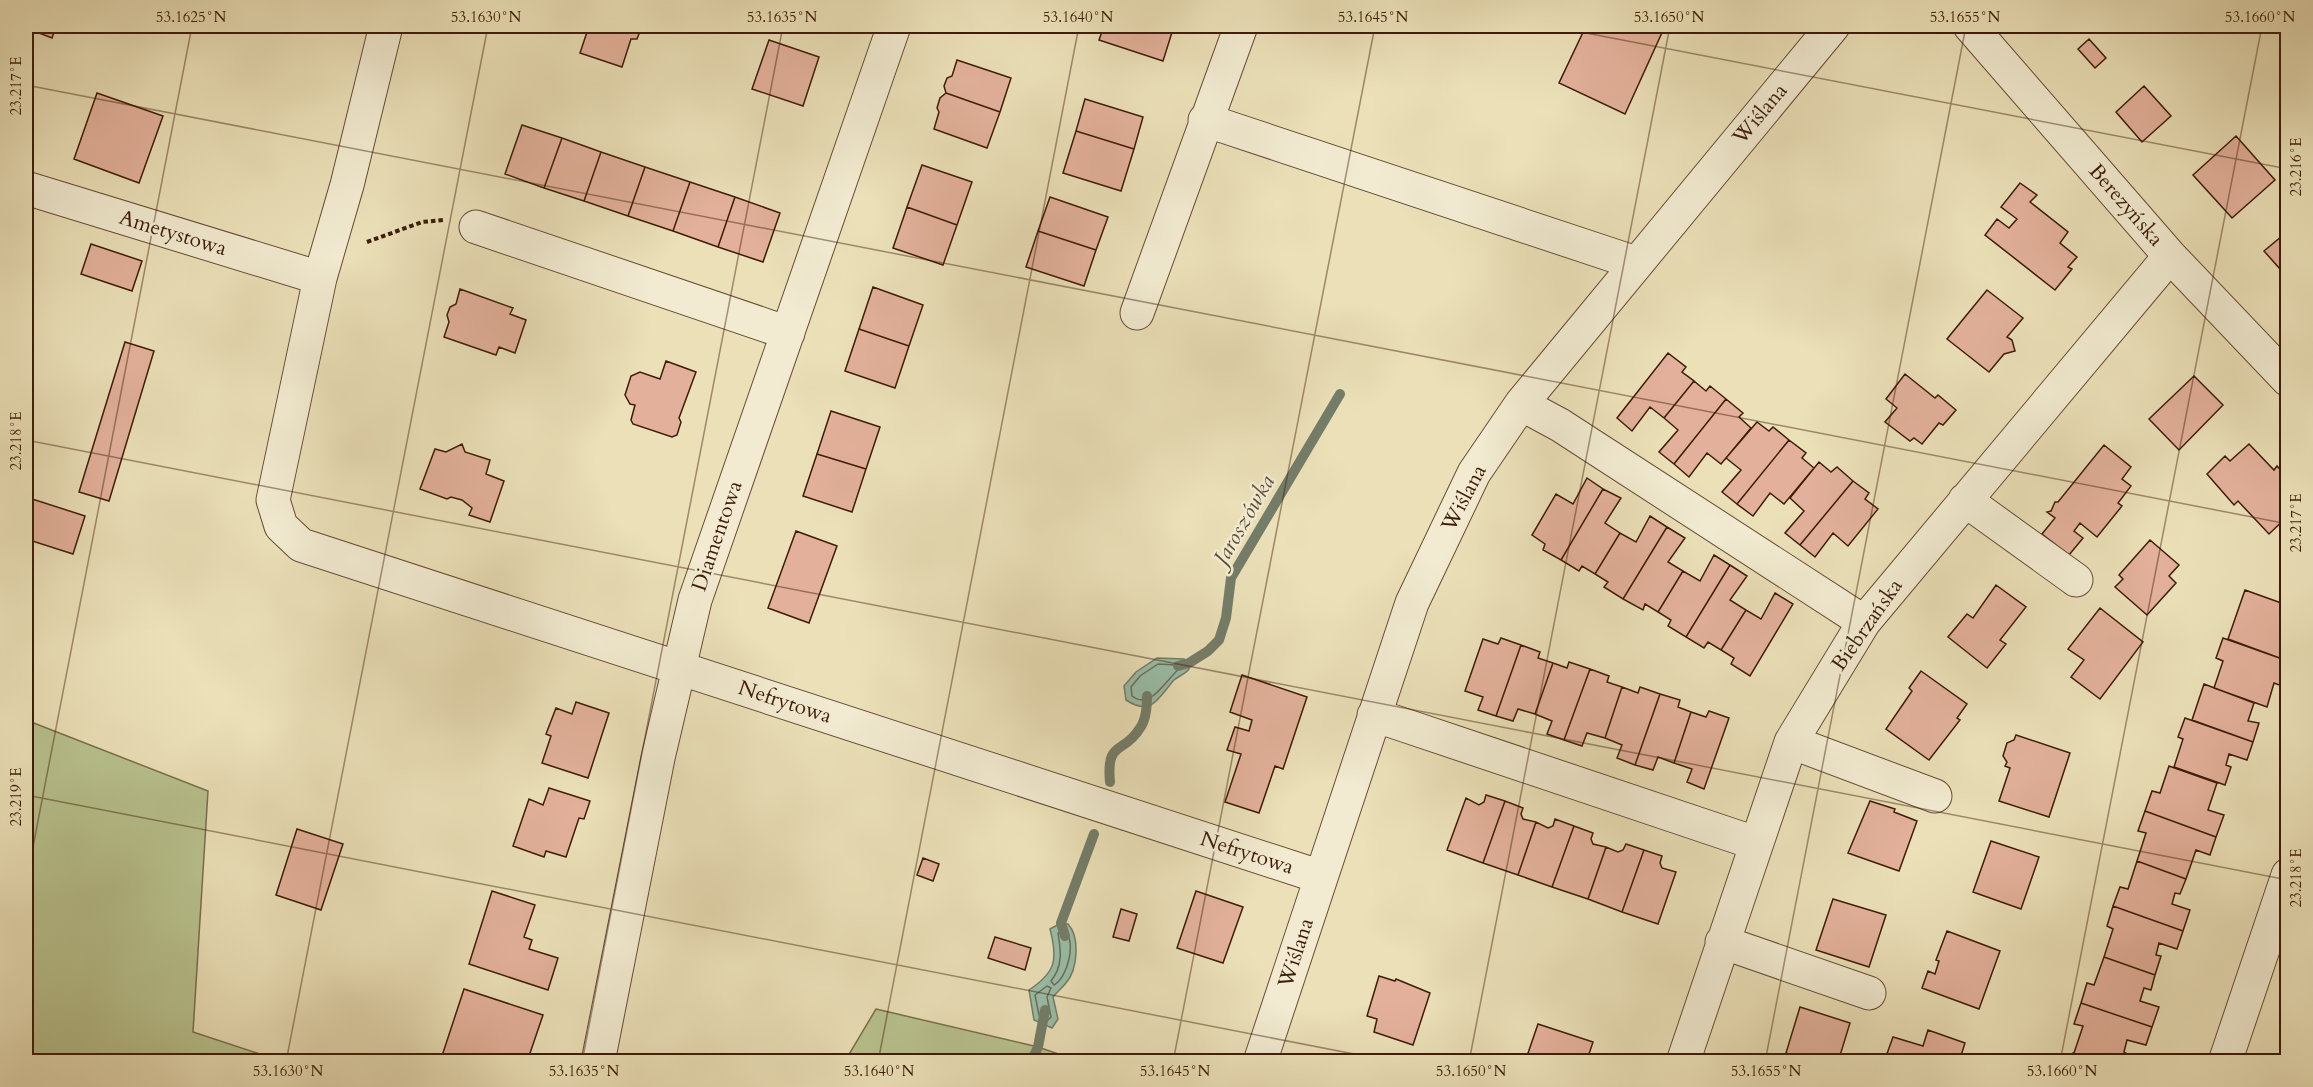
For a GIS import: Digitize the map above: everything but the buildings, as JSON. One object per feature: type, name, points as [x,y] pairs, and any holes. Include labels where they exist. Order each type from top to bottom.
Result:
[{"type":"street","points":[[324,267],[376,75],[386,26]]},
{"type":"street","name":"Diamentowa","points":[[598,1062],[658,758],[695,600],[894,26]]},
{"type":"street","points":[[1137,313],[1205,120],[1241,26]]},
{"type":"street","name":"Wiślana","points":[[1260,1062],[1412,603],[1474,473],[1521,404],[1833,26]]},
{"type":"street","name":"Berezyńska","points":[[1970,26],[2170,256],[2288,380]]},
{"type":"street","points":[[1205,120],[1636,263]]},
{"type":"street","name":"Ametystowa","points":[[26,188],[324,267]]},
{"type":"street","points":[[476,227],[788,333]]},
{"type":"street","name":"Biebrzańska","points":[[1683,1062],[1755,843],[1791,742],[1864,622],[2170,256]]},
{"type":"street","name":"Nefrytowa","points":[[324,267],[273,500],[281,526],[301,545],[1321,877]]},
{"type":"street","points":[[1521,404],[1560,425],[1864,622]]},
{"type":"street","points":[[1965,500],[2076,580]]},
{"type":"street","points":[[1374,715],[1755,843]]},
{"type":"street","points":[[1791,742],[1935,796]]},
{"type":"street","points":[[2225,1062],[2288,875]]},
{"type":"street","points":[[1722,942],[1869,993]]},
{"type":"path","points":[[324,267],[422,222],[443,220],[476,227]]},
{"type":"shaded area","points":[[26,720],[208,791],[193,1032],[281,1061],[26,1061]]},
{"type":"shaded area","points":[[876,1009],[1038,1047],[1070,1058],[1069,1061],[845,1061]]},
{"type":"water","points":[[1157,658],[1184,659],[1189,663],[1189,669],[1174,680],[1159,699],[1148,706],[1142,707],[1126,700],[1124,686],[1136,672]]},
{"type":"water","points":[[1061,923],[1068,924],[1072,930],[1076,953],[1070,977],[1053,997],[1058,1019],[1052,1028],[1034,1020],[1029,990],[1050,971],[1054,949],[1050,929]]},
{"type":"waterway","name":"Jaroszówka","points":[[1178,666],[1189,663],[1208,651],[1219,640],[1226,618],[1231,578],[1340,394]]},
{"type":"waterway","name":"Jaroszówka","points":[[1110,782],[1111,759],[1114,753],[1128,742],[1142,725],[1146,713],[1147,696]]},
{"type":"waterway","points":[[1065,936],[1061,923],[1094,834]]},
{"type":"waterway","name":"Jaroszówka","points":[[1031,1062],[1038,1047],[1045,1010]]}]
